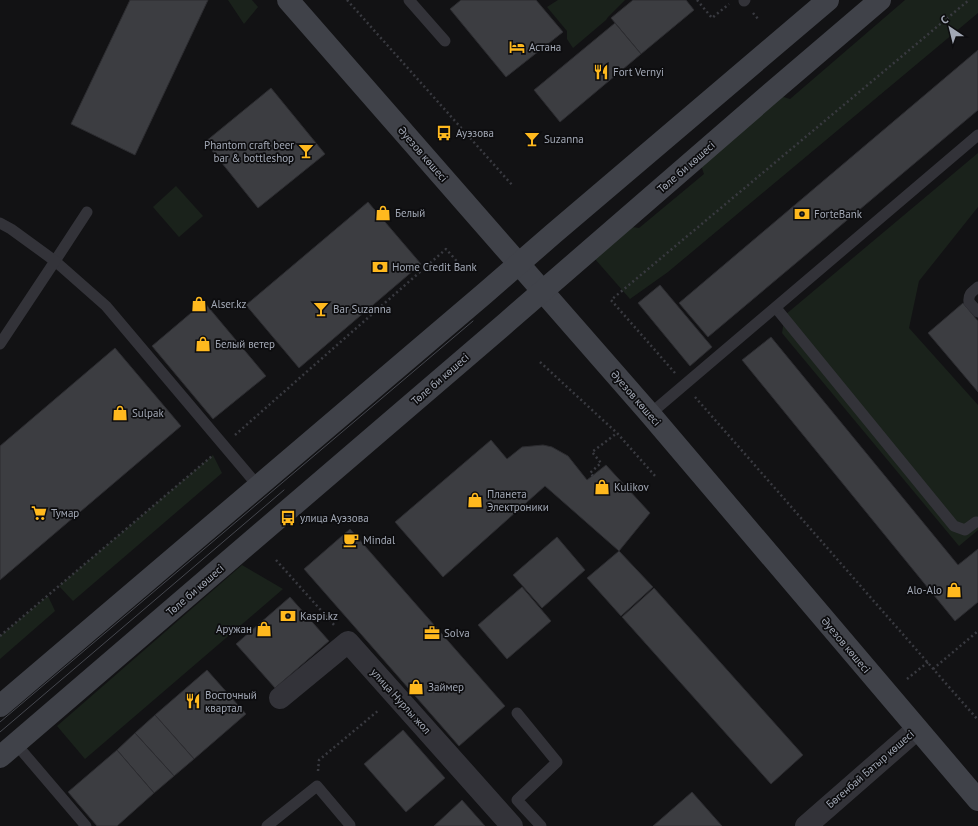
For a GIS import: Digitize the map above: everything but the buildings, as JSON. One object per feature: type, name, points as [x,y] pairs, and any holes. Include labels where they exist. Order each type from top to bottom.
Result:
[{"type":"main road","points":[[0,706],[828,0]]},
{"type":"main road","name":"Төле би көшесі","points":[[8,750],[880,0]]},
{"type":"main road","name":"Әуезов көшесі","points":[[291,1],[650,414],[978,800]]},
{"type":"street","name":"улица Нурлы жол","points":[[348,642],[512,826]]},
{"type":"street","points":[[280,698],[348,642]]},
{"type":"street","name":"Бөгенбай Батыр көшесі","points":[[806,826],[917,728]]},
{"type":"lane","points":[[409,0],[445,41]]},
{"type":"lane","points":[[650,414],[978,135]]},
{"type":"lane","points":[[0,344],[87,212]]},
{"type":"lane","points":[[0,222],[55,261],[106,306],[258,486]]},
{"type":"lane","points":[[978,287],[968,297],[969,302],[978,312]]},
{"type":"lane","points":[[776,308],[954,526],[966,530],[976,522]]},
{"type":"lane","points":[[517,713],[557,762],[517,800],[541,826]]},
{"type":"lane","points":[[8,750],[86,826]]},
{"type":"lane","points":[[267,826],[317,786],[350,825]]},
{"type":"path","points":[[347,0],[513,186]]},
{"type":"path","points":[[697,0],[712,18],[741,0]]},
{"type":"path","points":[[969,0],[611,300],[978,720]]},
{"type":"path","points":[[446,249],[462,267]]},
{"type":"path","points":[[540,362],[617,433],[656,477]]},
{"type":"path","points":[[593,476],[590,473],[601,463],[592,452],[617,433]]},
{"type":"path","points":[[276,560],[348,642]]},
{"type":"path","points":[[933,669],[978,631]]},
{"type":"path","points":[[907,679],[928,662]]},
{"type":"path","points":[[317,786],[319,760],[396,696]]},
{"type":"shaded area","points":[[228,0],[252,0],[258,7],[244,24]]},
{"type":"shaded area","points":[[558,0],[625,0],[606,20],[573,48],[567,39],[567,31],[547,7]]},
{"type":"shaded area","points":[[905,0],[978,0],[978,13],[668,272],[630,299],[588,251],[618,225],[639,228],[704,174],[698,156],[771,93],[790,99]]},
{"type":"shaded area","points":[[978,153],[978,207],[919,281],[909,328],[978,405],[978,530],[959,546],[782,333],[785,315]]},
{"type":"shaded area","points":[[176,186],[203,216],[179,237],[153,207]]},
{"type":"shaded area","points":[[213,455],[222,473],[73,601],[59,586]]},
{"type":"shaded area","points":[[242,565],[283,589],[85,759],[57,726]]},
{"type":"shaded area","points":[[48,596],[55,611],[0,659],[0,636]]},
{"type":"tram line","points":[[0,722],[473,321]]},
{"type":"tram line","points":[[0,732],[284,490]]},
{"type":"place","name":"Астана","points":[[517,47]]},
{"type":"place","name":"Fort Vernyi","points":[[601,72]]},
{"type":"place","name":"Ауэзова","points":[[444,133]]},
{"type":"place","name":"Suzanna","points":[[532,139]]},
{"type":"place","name":"Phantom craft beer bar & bottleshop","points":[[306,151]]},
{"type":"place","name":"Белый","points":[[383,213]]},
{"type":"place","name":"ForteBank","points":[[802,214]]},
{"type":"place","name":"Home Credit Bank","points":[[380,267]]},
{"type":"place","name":"Alser.kz","points":[[199,304]]},
{"type":"place","name":"Bar Suzanna","points":[[321,309]]},
{"type":"place","name":"Белый ветер","points":[[203,344]]},
{"type":"place","name":"Sulpak","points":[[120,413]]},
{"type":"place","name":"Kulikov","points":[[602,487]]},
{"type":"place","name":"Планета Электроники","points":[[475,500]]},
{"type":"place","name":"Тумар","points":[[39,513]]},
{"type":"place","name":"улица Ауэзова","points":[[288,518]]},
{"type":"place","name":"Mindal","points":[[351,540]]},
{"type":"place","name":"Alo-Alo","points":[[954,590]]},
{"type":"place","name":"Kaspi.kz","points":[[288,616]]},
{"type":"place","name":"Аружан","points":[[264,629]]},
{"type":"place","name":"Solva","points":[[432,633]]},
{"type":"place","name":"Займер","points":[[416,687]]},
{"type":"place","name":"Восточный квартал","points":[[193,701]]}]
